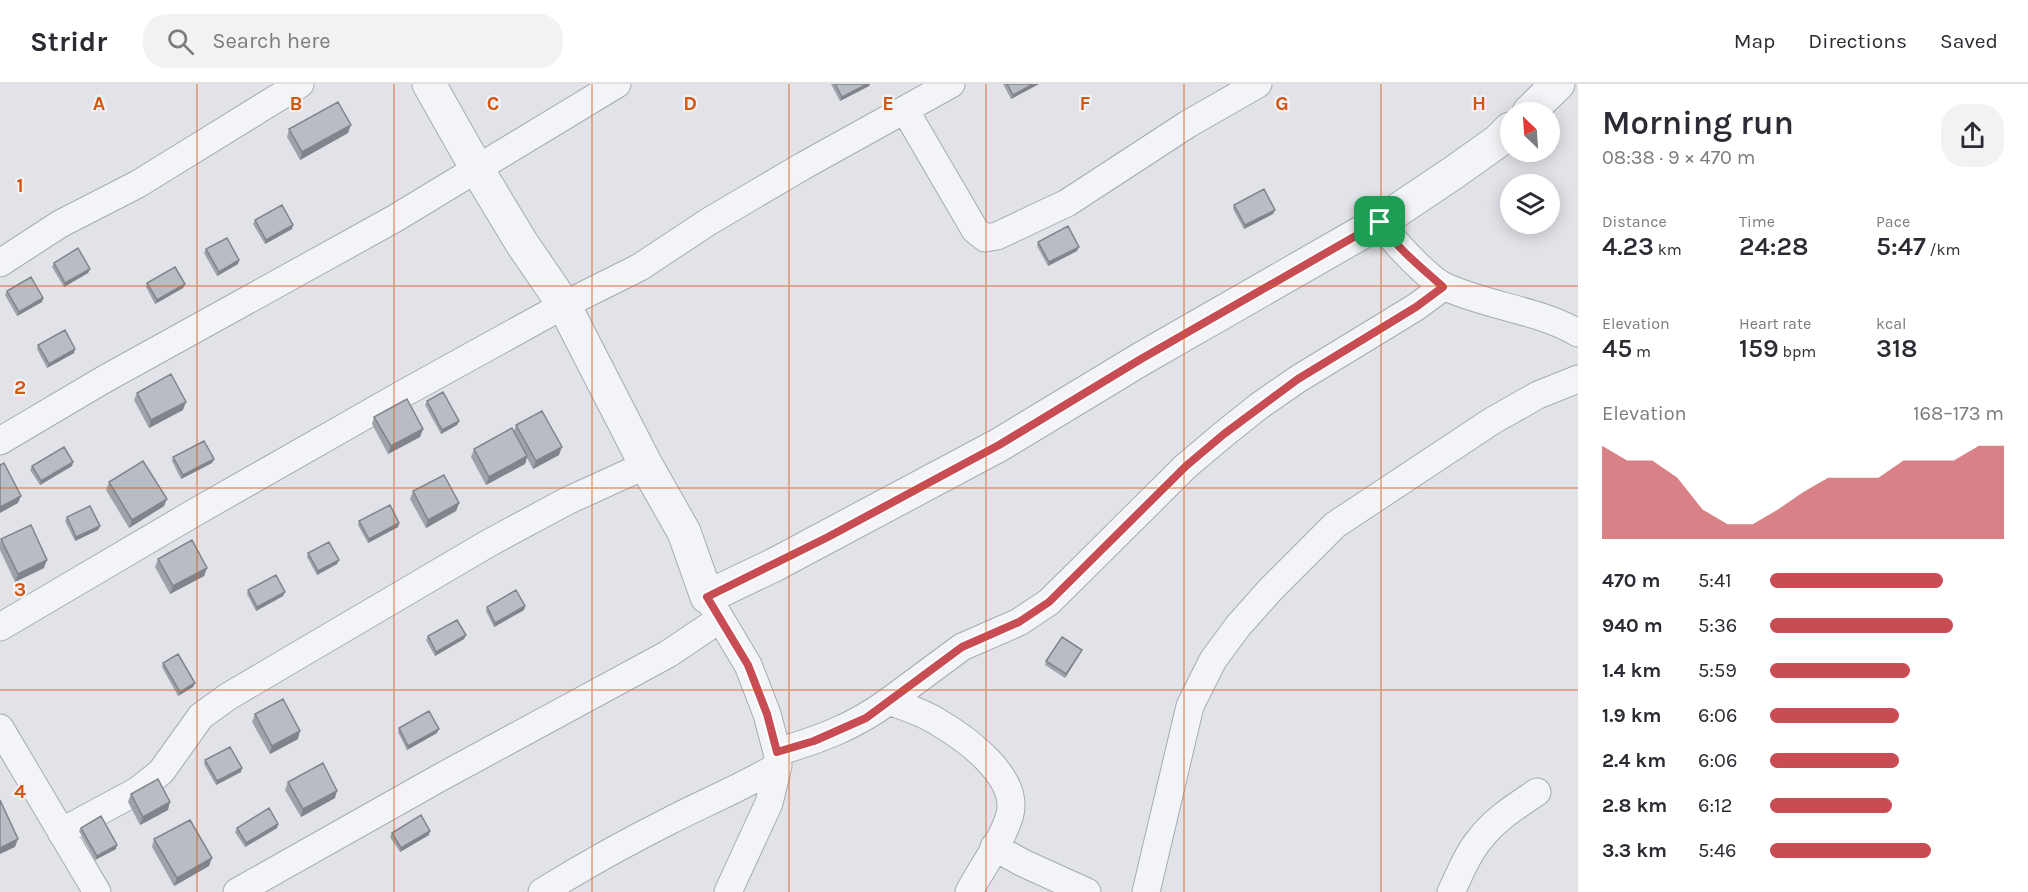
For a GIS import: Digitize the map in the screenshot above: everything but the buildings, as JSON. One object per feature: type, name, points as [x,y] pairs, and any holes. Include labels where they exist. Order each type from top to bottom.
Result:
[{"type":"street","points":[[0,263],[60,224],[138,184],[300,84]]},
{"type":"street","points":[[429,84],[521,242],[564,305],[646,465],[684,532],[714,608],[748,665],[767,714],[778,759],[769,803],[728,892]]},
{"type":"street","points":[[0,441],[103,380],[373,230],[616,84]]},
{"type":"street","points":[[0,627],[231,491],[564,305],[640,267],[708,222],[774,183],[951,84]]},
{"type":"street","points":[[905,110],[975,230],[985,238],[997,236],[1067,202],[1188,124],[1258,84]]},
{"type":"street","points":[[1539,102],[1558,84]]},
{"type":"street","points":[[237,892],[441,777],[668,654],[714,608],[783,560],[999,445],[1192,329],[1380,222],[1454,173],[1500,137]]},
{"type":"street","points":[[1380,222],[1406,253],[1443,287],[1537,317],[1578,333]]},
{"type":"street","points":[[542,892],[582,867],[662,825],[748,784],[778,759],[866,718],[962,647],[1019,622],[1049,602],[1170,481],[1224,434],[1298,379],[1416,307],[1443,287]]},
{"type":"street","points":[[1146,892],[1190,706],[1213,660],[1238,626],[1271,589],[1335,525],[1492,421],[1538,395],[1578,379]]},
{"type":"street","points":[[61,832],[137,791],[160,772],[201,716],[229,696],[489,543],[567,501],[646,465]]},
{"type":"street","points":[[889,701],[936,720],[974,747],[1000,772],[1008,791],[1011,811],[969,892]]},
{"type":"street","points":[[0,728],[97,892]]},
{"type":"street","points":[[1451,892],[1480,838],[1507,813],[1538,792]]},
{"type":"street","points":[[994,847],[1087,892]]},
{"type":"route","points":[[1380,222],[1406,253],[1443,287],[1416,307],[1347,348],[1259,406],[1186,466],[1049,602],[1019,622],[962,647],[866,718],[814,741],[777,752],[767,714],[748,665],[707,597],[828,537],[999,445],[1255,292],[1380,222]]}]
